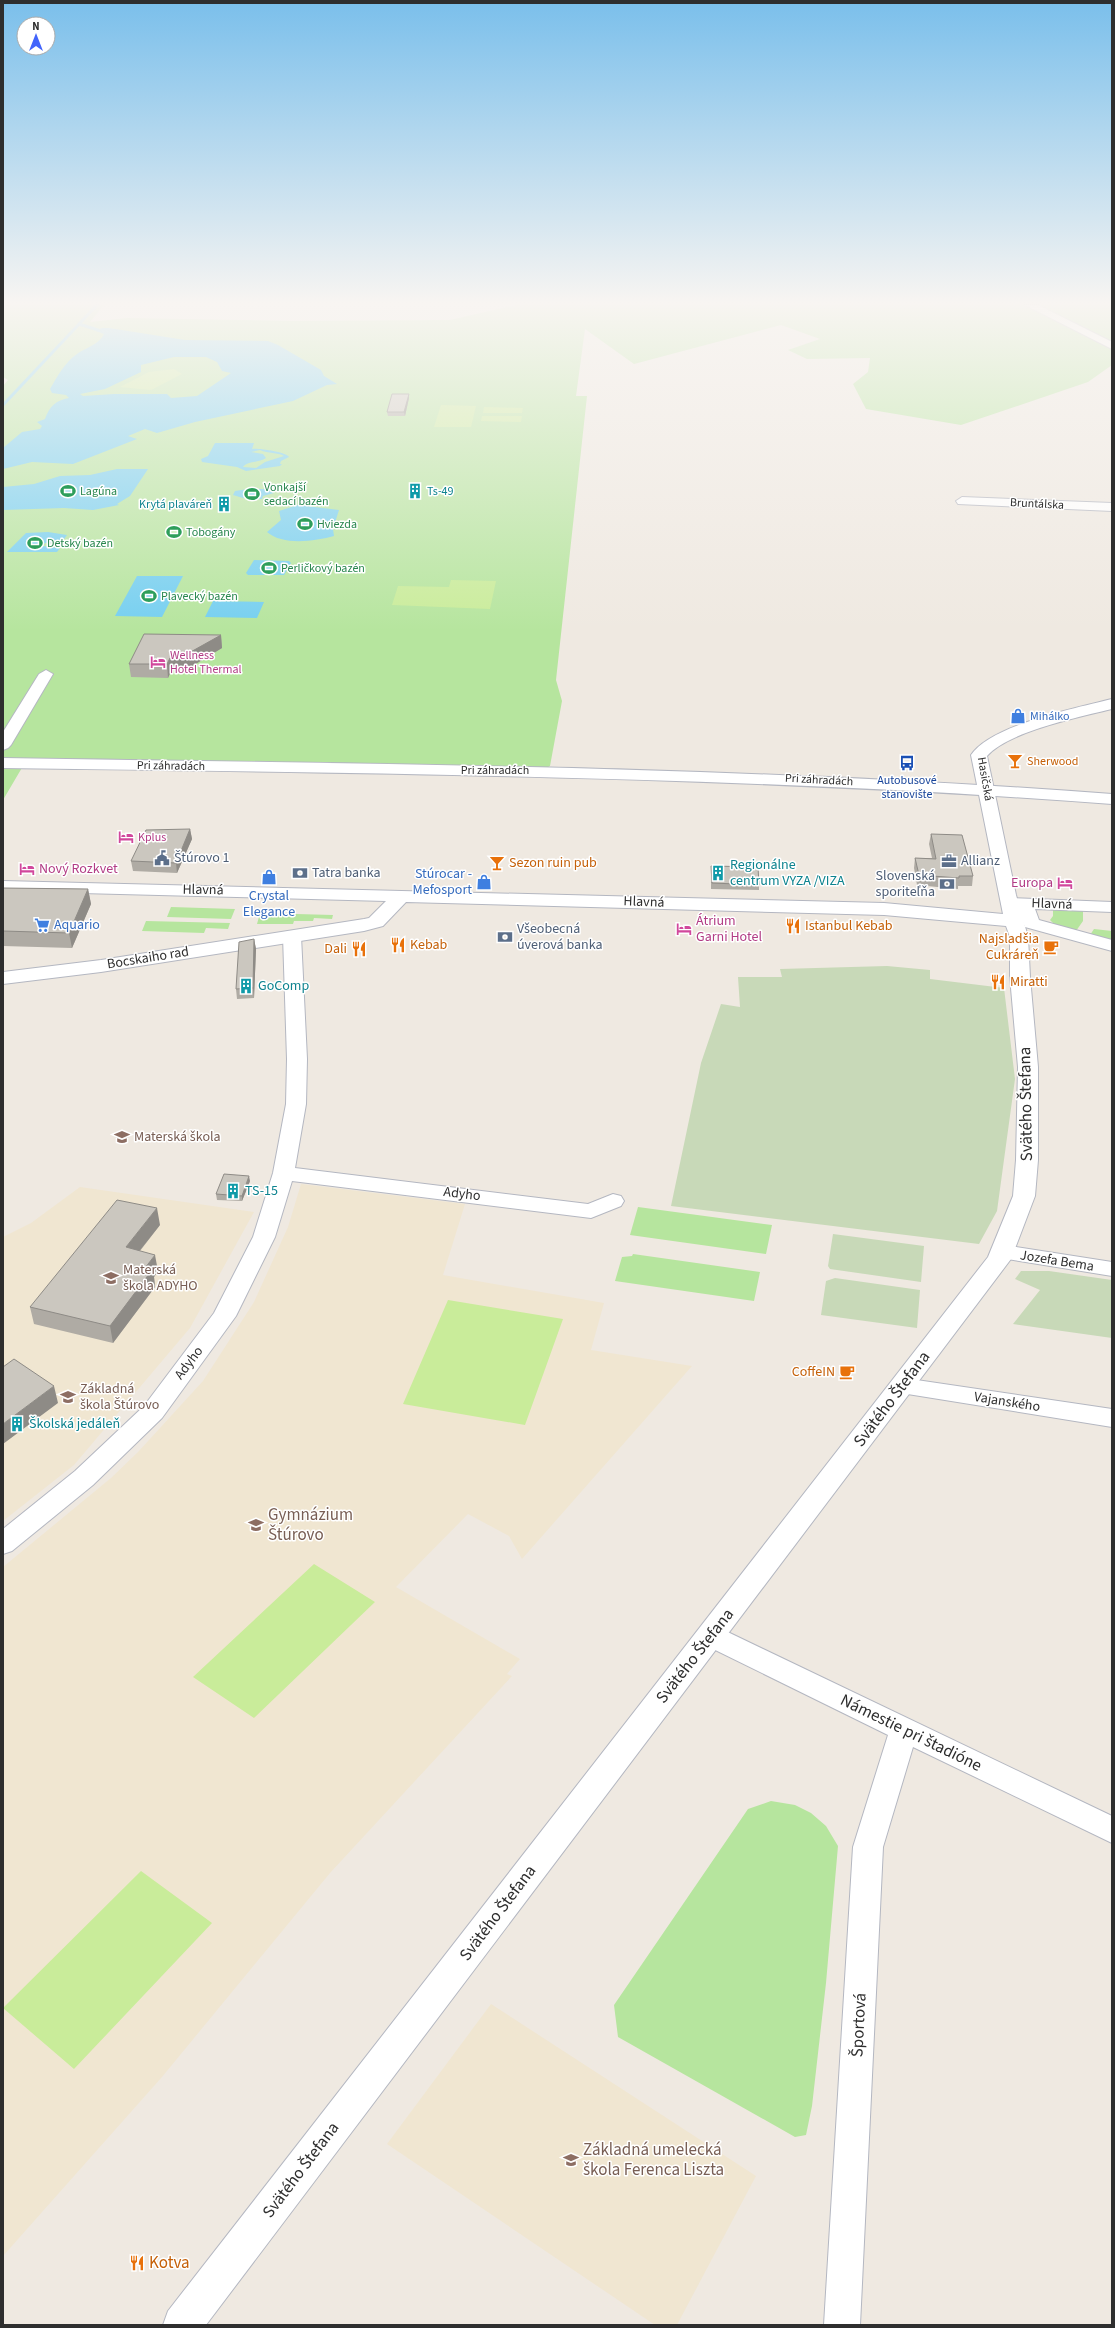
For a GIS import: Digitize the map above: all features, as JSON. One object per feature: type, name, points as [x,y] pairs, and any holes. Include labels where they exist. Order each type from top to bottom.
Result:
[{"type":"street","name":"Bruntálska","points":[[962,501],[1112,507]]},
{"type":"street","points":[[3,745],[46,674]]},
{"type":"street","name":"Hasičská","points":[[1020,913],[986,788],[979,755],[984,747],[1007,735],[1112,704]]},
{"type":"street","name":"Pri záhradách","points":[[3,763],[483,771],[570,770],[986,788],[1112,799]]},
{"type":"street","name":"Hlavná","points":[[3,886],[403,895],[1020,913],[1112,907]]},
{"type":"street","points":[[292,936],[331,931],[376,922],[403,895]]},
{"type":"street","name":"Hlavná","points":[[1020,913],[1112,946]]},
{"type":"street","name":"Svätého Štefana","points":[[182,2325],[902,1386],[1003,1252],[1024,1196],[1027,1160],[1028,1067],[1020,977],[1020,913]]},
{"type":"street","name":"Bocskaiho rad","points":[[3,978],[101,966],[292,936]]},
{"type":"street","name":"Adyho","points":[[3,1544],[84,1478],[153,1412],[224,1316],[264,1237],[284,1173],[296,1104],[297,1059],[292,936]]},
{"type":"street","name":"Adyho","points":[[284,1173],[591,1211],[613,1202]]},
{"type":"street","name":"Jozefa Bema","points":[[1003,1252],[1112,1269]]},
{"type":"street","name":"Vajanského","points":[[902,1386],[1112,1418]]},
{"type":"street","name":"Námestie pri štadióne","points":[[711,1635],[904,1731],[1112,1830]]},
{"type":"street","name":"Športová","points":[[842,2325],[868,1847],[904,1731]]},
{"type":"shaded area","name":"Gymnázium Štúrovo","points":[[301,1184],[465,1204],[443,1275],[604,1303],[591,1350],[692,1366],[522,1559],[509,1536],[468,1514],[396,1587],[520,1659],[507,1674],[512,1676],[330,1873],[162,2077],[3,2256],[3,1567],[111,1478],[138,1452],[203,1381],[254,1302],[288,1227]]},
{"type":"shaded area","name":"Základná škola Štúrovo","points":[[80,1187],[254,1212],[190,1328],[74,1465],[3,1521],[3,1237],[31,1223]]},
{"type":"shaded area","name":"Základná umelecká škola Ferenca Liszta","points":[[491,2004],[756,2176],[677,2325],[655,2325],[387,2144]]},
{"type":"green space","points":[[3,414],[585,414],[556,680],[562,701],[550,766],[537,774],[23,766],[3,800]]},
{"type":"green space","points":[[438,414],[474,414],[471,427],[434,427]]},
{"type":"green space","points":[[894,414],[995,414],[961,425]]},
{"type":"green space","points":[[482,416],[522,416],[521,422],[481,421]]},
{"type":"green space","points":[[451,580],[496,581],[490,609],[392,605],[398,586],[449,587]]},
{"type":"green space","points":[[171,907],[235,909],[231,919],[167,917]]},
{"type":"green space","points":[[1053,910],[1083,910],[1083,921],[1076,931],[1054,924],[1050,920],[1053,916]]},
{"type":"green space","points":[[260,913],[333,915],[332,919],[314,918],[313,921],[294,921],[293,924],[257,924]]},
{"type":"green space","points":[[146,921],[230,923],[228,929],[206,928],[204,933],[142,931]]},
{"type":"green space","points":[[1094,929],[1112,931],[1112,940],[1090,935]]},
{"type":"green space","points":[[887,966],[930,970],[930,979],[1004,988],[1015,1079],[997,1211],[979,1244],[671,1206],[701,1063],[721,1004],[740,1007],[738,977],[782,977],[780,969]]},
{"type":"green space","points":[[638,1207],[772,1225],[766,1254],[630,1235]]},
{"type":"green space","points":[[833,1234],[924,1246],[921,1282],[830,1269],[828,1266]]},
{"type":"green space","points":[[633,1254],[760,1272],[754,1301],[615,1281],[622,1257],[632,1256]]},
{"type":"green space","points":[[1021,1271],[1049,1271],[1112,1280],[1112,1338],[1013,1324],[1040,1290],[1015,1279]]},
{"type":"green space","points":[[835,1278],[920,1290],[917,1328],[821,1315],[826,1281]]},
{"type":"green space","points":[[448,1300],[563,1319],[525,1425],[403,1404]]},
{"type":"green space","points":[[314,1564],[375,1602],[254,1718],[193,1677]]},
{"type":"green space","points":[[771,1801],[795,1805],[811,1813],[826,1826],[838,1846],[826,1983],[812,2106],[806,2135],[795,2137],[618,2037],[614,2005],[748,1809]]},
{"type":"green space","points":[[141,1871],[212,1923],[74,2069],[3,2008]]},
{"type":"water","points":[[48,414],[234,414],[195,422],[157,433],[145,429],[128,436],[137,439],[73,464],[32,462],[3,469],[3,448],[22,432],[40,429],[42,426],[37,422],[45,419]]},
{"type":"water","points":[[215,443],[254,443],[252,449],[278,452],[289,457],[281,461],[280,464],[282,464],[280,466],[246,471],[237,467],[202,462],[201,459],[208,456]],"holes":[[[260,450],[284,456],[265,462],[256,468],[243,467],[247,464],[266,458],[263,454],[251,452]]]},
{"type":"water","name":"Lagúna","points":[[117,469],[148,469],[130,496],[117,504],[119,505],[93,510],[64,508],[3,510],[3,487],[34,484],[60,476],[90,475]]},
{"type":"water","name":"Vonkajší sedací bazén","points":[[248,489],[270,489],[269,491],[274,493],[263,496],[262,499],[256,499],[257,496],[243,498],[233,495],[235,491]]},
{"type":"water","name":"Hviezda","points":[[298,505],[339,510],[333,529],[334,536],[309,541],[290,541],[267,532],[281,520],[279,511]]},
{"type":"water","name":"Detský bazén","points":[[48,532],[67,535],[62,542],[45,543],[43,546],[60,548],[57,552],[7,552],[26,533]]},
{"type":"water","name":"Perličkový bazén","points":[[254,560],[289,561],[291,563],[284,575],[248,575],[246,573]]},
{"type":"water","name":"Plavecký bazén","points":[[137,576],[183,576],[162,617],[115,616]]},
{"type":"water","points":[[213,601],[264,602],[257,618],[205,617]]},
{"type":"building","points":[[144,634],[221,635],[187,654],[170,658],[167,664],[129,664]]},
{"type":"building","points":[[190,829],[176,863],[131,861],[146,830]]},
{"type":"building","name":"Allianz","points":[[931,834],[962,835],[973,876],[959,876],[959,878],[919,875],[915,858],[936,859]]},
{"type":"building","points":[[711,866],[758,867],[759,885],[712,883]]},
{"type":"building","name":"Aquario","points":[[3,888],[88,889],[69,933],[3,931]]},
{"type":"building","points":[[254,939],[253,988],[236,989],[239,942]]},
{"type":"building","name":"TS-15","points":[[224,1174],[249,1176],[242,1196],[216,1194]]},
{"type":"building","name":"Materská škola ADYHO","points":[[117,1200],[157,1208],[126,1247],[155,1255],[145,1268],[152,1270],[110,1326],[30,1307]]},
{"type":"building","points":[[14,1359],[54,1386],[3,1424],[3,1367]]},
{"type":"place","name":"Lagúna","points":[[68,491]]},
{"type":"place","name":"Ts-49","points":[[415,491]]},
{"type":"place","name":"Vonkajší sedací bazén","points":[[252,494]]},
{"type":"place","name":"Krytá plaváreň","points":[[224,504]]},
{"type":"place","name":"Hviezda","points":[[305,524]]},
{"type":"place","name":"Tobogány","points":[[174,532]]},
{"type":"place","name":"Detský bazén","points":[[35,543]]},
{"type":"place","name":"Perličkový bazén","points":[[269,568]]},
{"type":"place","name":"Plavecký bazén","points":[[149,596]]},
{"type":"place","name":"Wellness Hotel Thermal","points":[[158,662]]},
{"type":"place","name":"Mihálko","points":[[1018,716]]},
{"type":"place","name":"Sherwood","points":[[1015,761]]},
{"type":"place","name":"Autobusové stanovište","points":[[907,763]]},
{"type":"place","name":"Kplus","points":[[126,837]]},
{"type":"place","name":"Štúrovo 1","points":[[162,858]]},
{"type":"place","name":"Allianz","points":[[949,861]]},
{"type":"place","name":"Sezon ruin pub","points":[[497,863]]},
{"type":"place","name":"Nový Rozkvet","points":[[27,869]]},
{"type":"place","name":"Tatra banka","points":[[300,873]]},
{"type":"place","name":"Regionálne centrum VYZA /VIZA","points":[[718,873]]},
{"type":"place","name":"Crystal Elegance","points":[[269,877]]},
{"type":"place","name":"Stúrocar - Mefosport","points":[[484,882]]},
{"type":"place","name":"Europa","points":[[1065,883]]},
{"type":"place","name":"Slovenská sporiteľňa","points":[[947,884]]},
{"type":"place","name":"Aquario","points":[[42,925]]},
{"type":"place","name":"Istanbul Kebab","points":[[793,926]]},
{"type":"place","name":"Átrium Garni Hotel","points":[[684,929]]},
{"type":"place","name":"Všeobecná úverová banka","points":[[505,937]]},
{"type":"place","name":"Kebab","points":[[398,945]]},
{"type":"place","name":"Najsladšia Cukráreň","points":[[1051,947]]},
{"type":"place","name":"Dali","points":[[359,949]]},
{"type":"place","name":"Miratti","points":[[998,982]]},
{"type":"place","name":"GoComp","points":[[246,986]]},
{"type":"place","name":"Materská škola","points":[[122,1137]]},
{"type":"place","name":"TS-15","points":[[233,1191]]},
{"type":"place","name":"Materská škola ADYHO","points":[[111,1278]]},
{"type":"place","name":"CoffeIN","points":[[847,1372]]},
{"type":"place","name":"Základná škola Štúrovo","points":[[68,1397]]},
{"type":"place","name":"Školská jedáleň","points":[[17,1424]]},
{"type":"place","name":"Gymnázium Štúrovo","points":[[256,1525]]},
{"type":"place","name":"Základná umelecká škola Ferenca Liszta","points":[[571,2160]]},
{"type":"place","name":"Kotva","points":[[137,2263]]}]
